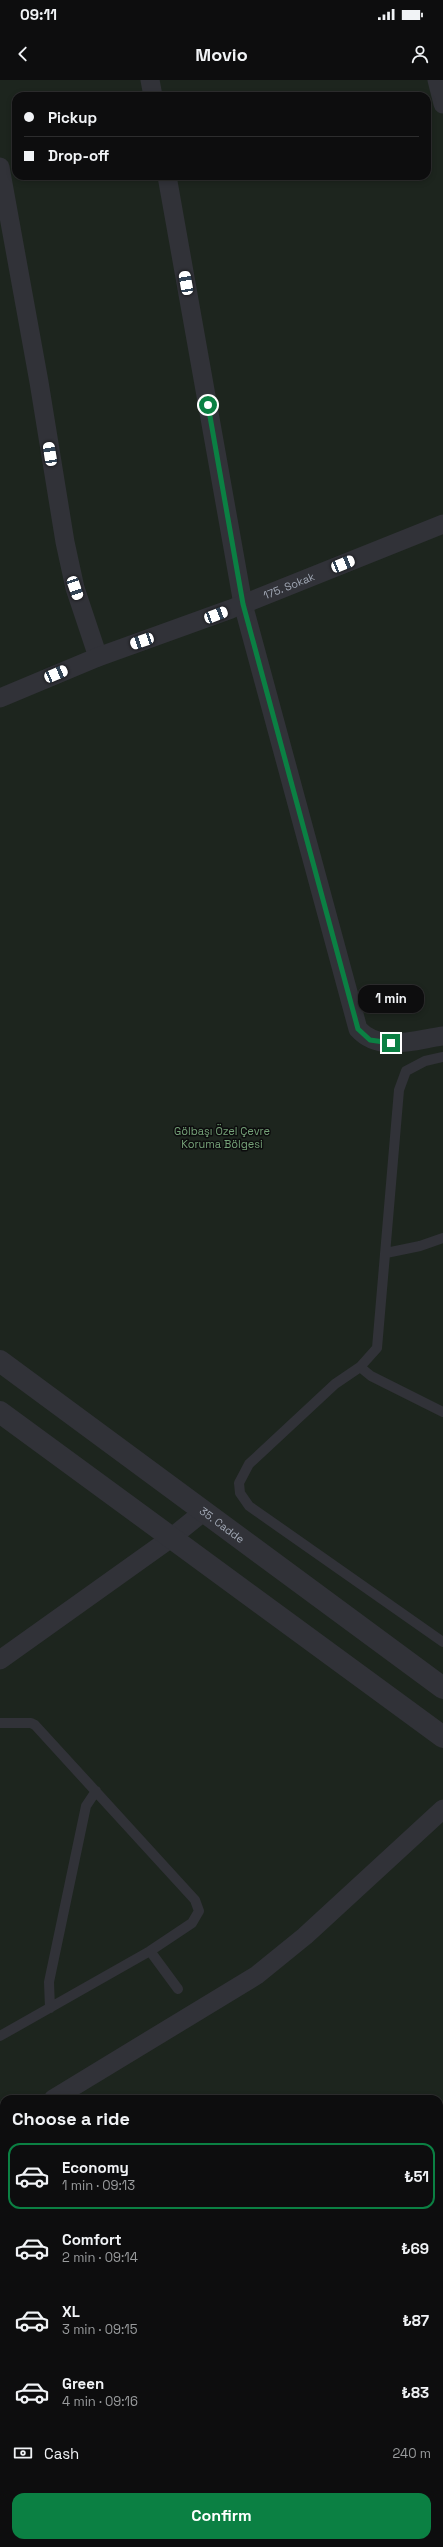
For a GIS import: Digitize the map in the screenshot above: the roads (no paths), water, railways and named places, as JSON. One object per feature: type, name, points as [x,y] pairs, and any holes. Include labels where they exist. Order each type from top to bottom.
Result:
[{"type":"street","points":[[150,80],[152,92]]},
{"type":"street","points":[[437,80],[443,104]]},
{"type":"street","points":[[0,167],[39,382],[64,542],[75,588],[98,657]]},
{"type":"street","points":[[168,180],[243,604],[358,1029],[365,1037],[378,1043],[443,1036]]},
{"type":"street","name":"175. Sokak","points":[[0,698],[98,657],[243,604],[443,524]]},
{"type":"street","name":"35. Cadde","points":[[0,1361],[443,1688]]},
{"type":"street","points":[[0,1412],[443,1737]]},
{"type":"street","points":[[0,1660],[171,1538],[203,1512]]},
{"type":"street","points":[[60,2095],[257,1975],[305,1936],[443,1809]]},
{"type":"lane","points":[[443,1057],[414,1066],[406,1071],[399,1090],[377,1348],[360,1367],[335,1384],[249,1464],[239,1483],[240,1494],[244,1501],[256,1511],[443,1642]]},
{"type":"lane","points":[[386,1253],[420,1246],[443,1238]]},
{"type":"lane","points":[[360,1367],[371,1376],[443,1412]]},
{"type":"lane","points":[[0,1723],[31,1723],[35,1725],[198,1905],[199,1911],[192,1923],[150,1951],[0,2036]]},
{"type":"lane","points":[[50,2008],[49,1982],[86,1806],[96,1791]]},
{"type":"lane","points":[[150,1951],[178,1989]]},
{"type":"park label","name":"Gölbaşı Özel Çevre Koruma Bölgesi","points":[[222,1137]]}]
